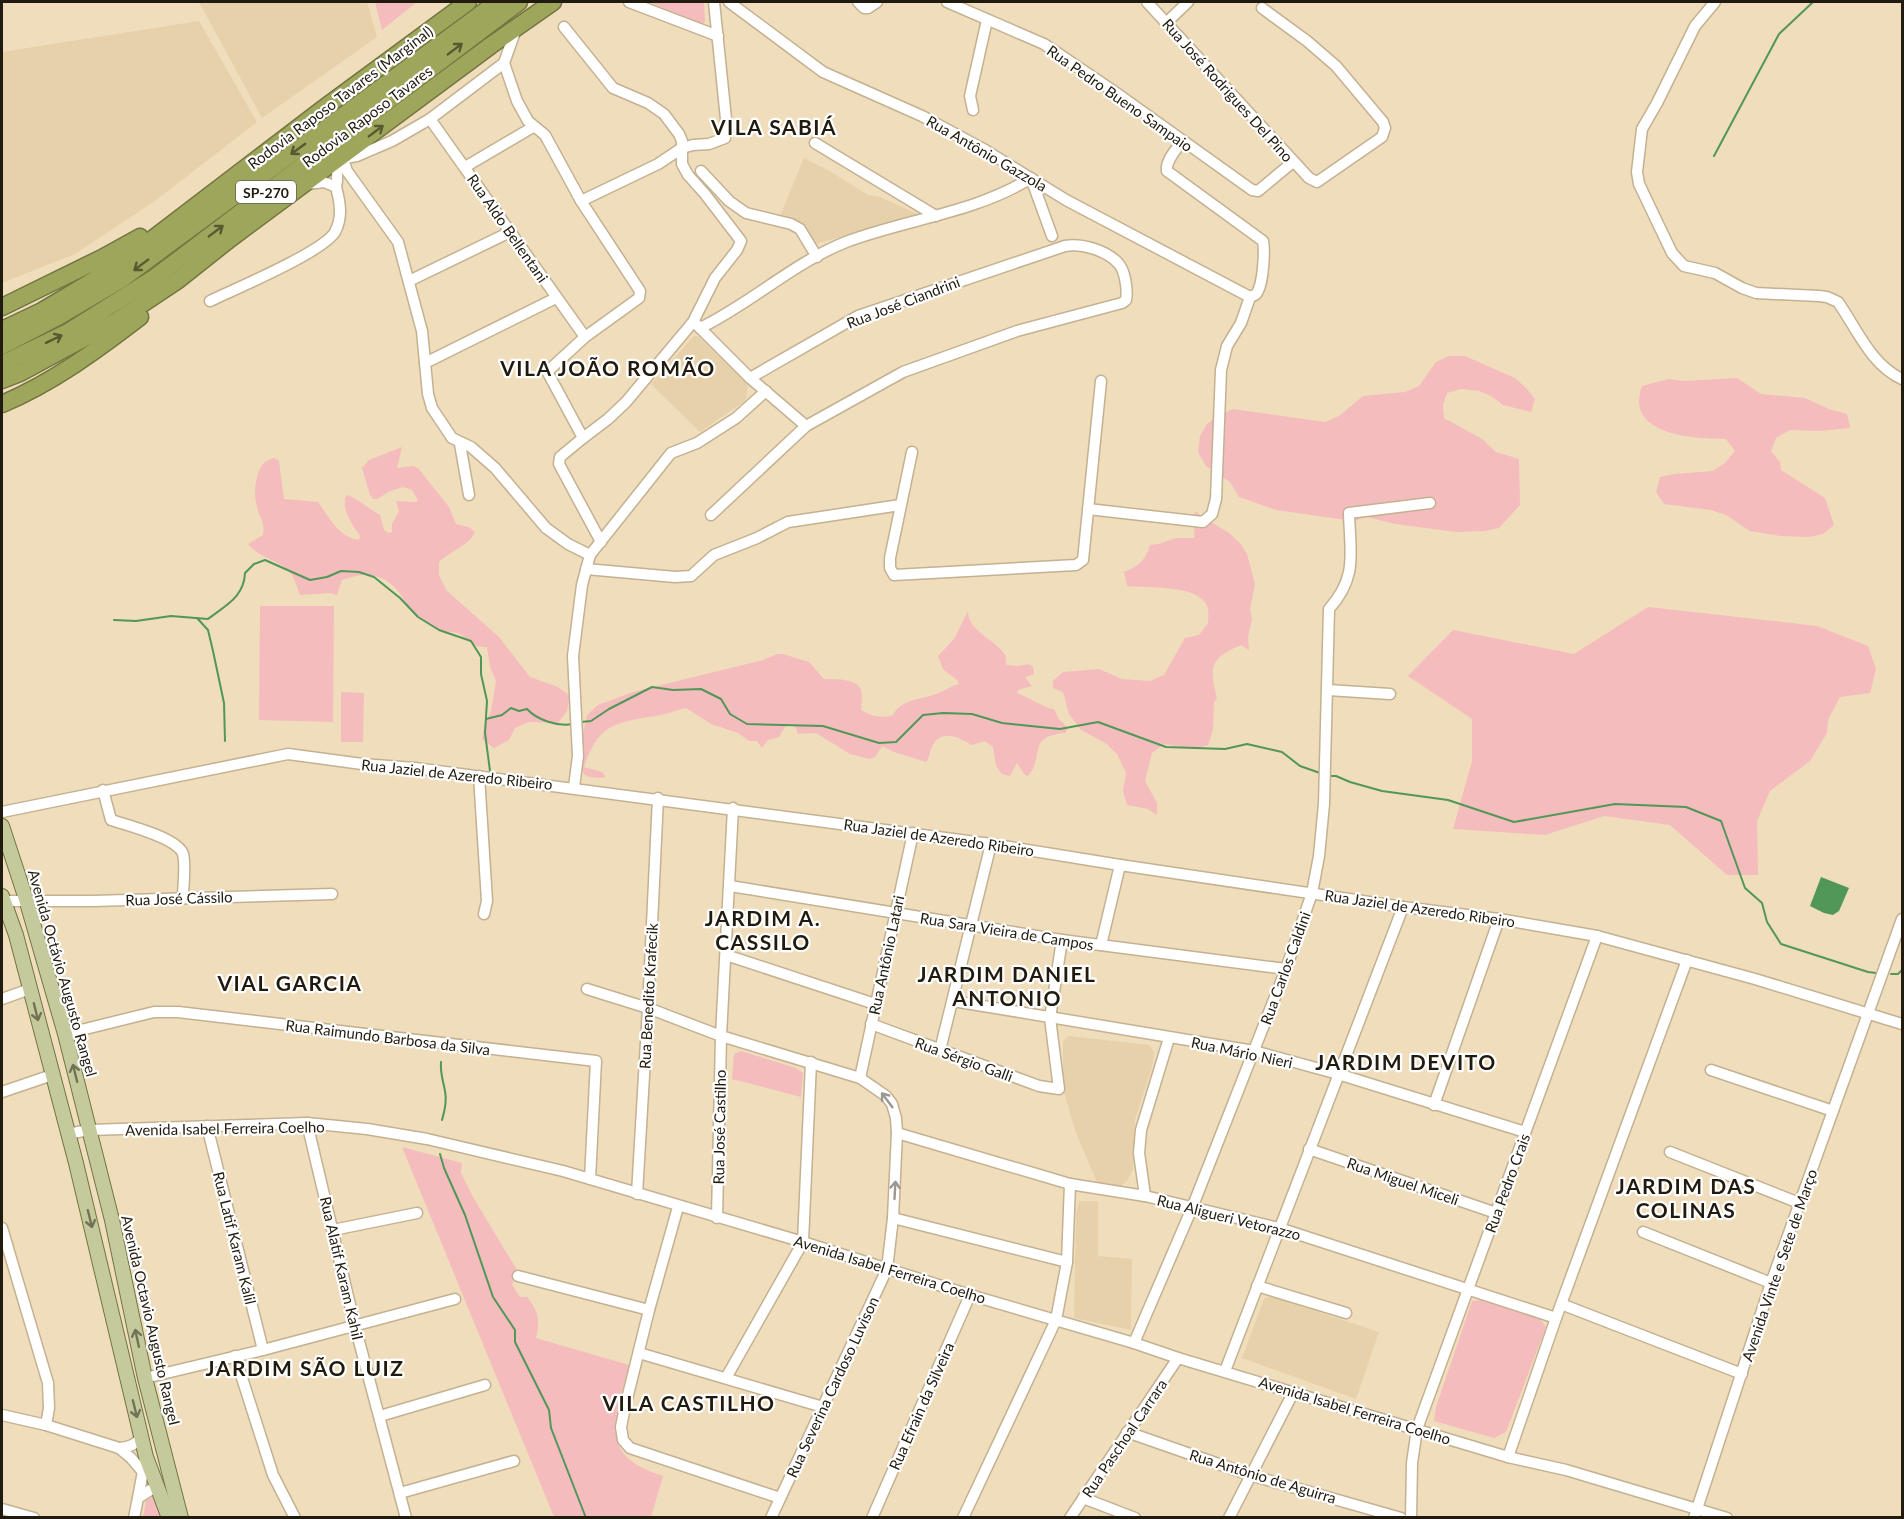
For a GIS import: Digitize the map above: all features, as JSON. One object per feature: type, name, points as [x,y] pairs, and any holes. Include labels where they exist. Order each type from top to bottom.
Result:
[{"type":"highway","name":"Rodovia Raposo Tavares (Marginal)","points":[[2,330],[42,311],[94,280],[142,247],[188,210],[468,2]]},
{"type":"highway","name":"Rodovia Raposo Tavares","points":[[2,345],[56,318],[122,279],[497,2]]},
{"type":"highway","name":"Rodovia Raposo Tavares","points":[[2,364],[68,332],[154,278],[519,2]]},
{"type":"highway","name":"SP-270","points":[[2,380],[20,373],[108,325],[178,280],[300,188],[344,161],[490,46],[553,2]]},
{"type":"highway","points":[[2,307],[102,258],[188,210]]},
{"type":"highway","points":[[2,404],[36,388],[102,346],[169,293],[178,280]]},
{"type":"main road","name":"Avenida Octávio Augusto Rangel","points":[[2,826],[27,899],[35,934],[66,1034],[89,1130]]},
{"type":"main road","points":[[2,899],[16,935],[76,1162],[146,1457],[169,1518]]},
{"type":"main road","points":[[16,935],[25,929],[30,929],[35,934]]},
{"type":"main road","name":"Avenida Octavio Augusto Rangel","points":[[89,1130],[112,1220],[146,1378],[180,1518]]},
{"type":"main road","points":[[159,1488],[169,1496],[180,1518]]},
{"type":"street","points":[[629,2],[718,36]]},
{"type":"street","points":[[581,201],[658,164],[682,148],[722,141],[726,136],[714,2]]},
{"type":"street","name":"Rua Antônio Gazzola","points":[[729,2],[818,69],[922,116],[1144,242],[1250,297]]},
{"type":"street","points":[[858,2],[864,8],[868,8],[877,2]]},
{"type":"street","name":"Rua Pedro Bueno Sampaio","points":[[946,2],[1027,35],[1052,49],[1255,191],[1258,191],[1293,162]]},
{"type":"street","name":"Rua José Rodrigues Del Pino","points":[[1147,2],[1314,182],[1382,137],[1385,128],[1383,122],[1336,66],[1262,8]]},
{"type":"street","points":[[1167,22],[1188,2]]},
{"type":"street","points":[[1714,2],[1695,26],[1640,135],[1638,181],[1672,253],[1684,266],[1715,273],[1749,291],[1833,299],[1838,302],[1879,364],[1902,379]]},
{"type":"street","points":[[973,110],[970,96],[987,20]]},
{"type":"street","points":[[564,27],[613,88],[648,103],[664,114],[679,134],[682,164],[688,175],[741,241],[737,250],[715,278],[696,325]]},
{"type":"street","points":[[344,161],[392,141],[430,119],[504,63],[516,28]]},
{"type":"street","points":[[504,63],[517,101],[528,122],[545,135],[581,201],[640,291],[640,295],[549,370],[548,376],[583,438]]},
{"type":"street","name":"Rua Aldo Bellentani","points":[[430,119],[585,338]]},
{"type":"street","points":[[465,167],[533,127]]},
{"type":"street","points":[[1088,509],[1203,522],[1212,514],[1216,499],[1221,370],[1227,346],[1240,323],[1250,297],[1256,295],[1258,290],[1263,262],[1263,241],[1167,171],[1168,162],[1182,141]]},
{"type":"street","points":[[815,143],[936,216]]},
{"type":"street","points":[[210,301],[304,255],[334,233],[340,219],[341,204],[337,182],[344,161]]},
{"type":"street","points":[[344,161],[398,242],[422,331],[428,394],[432,408],[452,438],[460,444],[471,447],[495,468],[546,528],[568,544],[590,555]]},
{"type":"street","points":[[701,171],[729,201],[746,213],[790,224],[800,229],[817,257]]},
{"type":"street","points":[[601,542],[559,464],[560,457],[626,402],[696,325],[845,243],[992,199],[1031,178],[1052,236],[1053,250]]},
{"type":"street","points":[[300,188],[318,181],[337,182]]},
{"type":"street","points":[[409,281],[510,232]]},
{"type":"street","points":[[711,514],[806,426],[903,372],[1017,331],[1126,300],[1127,288],[1118,263],[1084,246],[1065,246],[1052,236]]},
{"type":"street","name":"Rua José Ciandrini","points":[[750,378],[858,316],[1065,246]]},
{"type":"street","points":[[425,363],[556,298]]},
{"type":"street","points":[[696,325],[750,378],[806,426]]},
{"type":"street","points":[[912,452],[890,558],[890,568],[894,575],[1076,566],[1083,560],[1101,381]]},
{"type":"street","points":[[574,788],[578,730],[575,714],[573,656],[582,585],[590,555],[671,453],[697,443],[736,418],[766,391]]},
{"type":"street","points":[[460,444],[469,495]]},
{"type":"street","name":"Rua Carlos Caldini","points":[[1134,1343],[1192,1208],[1254,1052],[1312,893],[1322,828],[1329,609],[1342,595],[1350,575],[1349,513],[1430,503]]},
{"type":"street","points":[[586,569],[675,577],[691,576],[714,555],[757,538],[788,522],[900,505]]},
{"type":"street","points":[[1328,690],[1390,694]]},
{"type":"street","name":"Rua Jaziel de Azeredo Ribeiro","points":[[2,812],[288,754],[733,808],[991,844],[1403,907],[1499,919],[1597,936],[1687,960],[1902,1024]]},
{"type":"street","points":[[479,776],[487,901],[484,914]]},
{"type":"street","points":[[104,790],[111,820],[169,840],[178,847],[183,854],[183,897]]},
{"type":"street","name":"Rua Benedito Krafecik","points":[[636,1194],[658,798]]},
{"type":"street","name":"Rua José Castilho","points":[[717,1218],[721,1036],[733,808]]},
{"type":"street","name":"Rua Antônio Latari","points":[[860,1078],[913,833]]},
{"type":"street","points":[[940,1050],[991,844]]},
{"type":"street","points":[[1101,945],[1120,865]]},
{"type":"street","name":"Rua Sara Vieira de Campos","points":[[729,886],[1062,940],[1286,969]]},
{"type":"street","name":"Rua José Cássilo","points":[[2,899],[93,901],[332,894]]},
{"type":"street","points":[[1225,1371],[1403,907]]},
{"type":"street","points":[[1434,1105],[1499,919]]},
{"type":"street","name":"Avenida Vinte e Sete de Março","points":[[1696,1514],[1771,1283],[1902,919]]},
{"type":"street","name":"Rua Pedro Crais","points":[[1410,1518],[1412,1463],[1417,1429],[1597,936]]},
{"type":"street","points":[[1050,1018],[1062,940]]},
{"type":"street","points":[[726,955],[875,1004]]},
{"type":"street","points":[[1508,1457],[1561,1304],[1687,960]]},
{"type":"street","points":[[2,999],[30,989]]},
{"type":"street","name":"Rua Severina Cardoso Luvison","points":[[587,989],[648,1008],[721,1036],[860,1078],[879,1090],[892,1104],[897,1132],[893,1218],[887,1269],[771,1518]]},
{"type":"street","name":"Rua Mário Nieri","points":[[953,1001],[1254,1052],[1338,1074],[1526,1132]]},
{"type":"street","name":"Rua Raimundo Barbosa da Silva","points":[[66,1034],[154,1012],[178,1012],[596,1061],[590,1179]]},
{"type":"street","name":"Rua Sérgio Galli","points":[[871,1024],[1039,1086],[1059,1089],[1050,1018]]},
{"type":"street","points":[[1145,1196],[1139,1153],[1141,1130],[1169,1038]]},
{"type":"street","points":[[726,1378],[803,1242],[811,1062]]},
{"type":"street","points":[[1711,1070],[1833,1111]]},
{"type":"street","points":[[2,1092],[52,1076]]},
{"type":"street","name":"Avenida Isabel Ferreira Coelho","points":[[67,1134],[89,1130],[307,1123],[368,1129],[427,1139],[590,1179],[1508,1457],[1566,1470],[1696,1514],[1727,1518]]},
{"type":"street","name":"Rua Alatif Karam Kahil","points":[[307,1123],[355,1326],[406,1518]]},
{"type":"street","name":"Rua Latif Karam Kalil","points":[[207,1126],[263,1350]]},
{"type":"street","name":"Rua Aligueri Vetorazzo","points":[[897,1132],[1070,1184],[1145,1196],[1279,1228],[1556,1318]]},
{"type":"street","name":"Rua Miguel Miceli","points":[[1309,1149],[1496,1213]]},
{"type":"street","points":[[1670,1152],[1799,1203]]},
{"type":"street","points":[[963,1518],[1056,1320],[1067,1262],[1070,1184]]},
{"type":"street","points":[[678,1207],[649,1310],[621,1426],[623,1440],[630,1448],[780,1498]]},
{"type":"street","points":[[333,1230],[417,1212]]},
{"type":"street","points":[[893,1218],[1067,1262]]},
{"type":"street","points":[[2,1228],[48,1383],[49,1408],[46,1425]]},
{"type":"street","points":[[1643,1232],[1771,1283]]},
{"type":"street","points":[[518,1276],[649,1310]]},
{"type":"street","points":[[1257,1286],[1346,1313]]},
{"type":"street","name":"Rua Efrain da Silveira","points":[[872,1518],[970,1295]]},
{"type":"street","points":[[146,1378],[263,1350],[455,1299]]},
{"type":"street","points":[[1561,1304],[1742,1374]]},
{"type":"street","points":[[639,1353],[823,1407]]},
{"type":"street","points":[[235,1356],[273,1475],[296,1518]]},
{"type":"street","name":"Rua Paschoal Carrara","points":[[1070,1518],[1178,1358]]},
{"type":"street","points":[[380,1416],[485,1385]]},
{"type":"street","points":[[1228,1518],[1294,1391]]},
{"type":"street","points":[[2,1415],[46,1425],[119,1448],[142,1472]]},
{"type":"street","name":"Rua Antônio de Aguirra","points":[[1127,1432],[1250,1475],[1401,1518]]},
{"type":"street","points":[[119,1448],[130,1447],[142,1436]]},
{"type":"street","points":[[134,1518],[146,1457]]},
{"type":"street","points":[[400,1493],[514,1461]]},
{"type":"street","points":[[138,1498],[155,1487],[159,1488]]},
{"type":"street","points":[[1083,1498],[1135,1518]]},
{"type":"street","points":[[2,1509],[34,1518]]},
{"type":"shaded area","points":[[199,2],[367,2],[377,37],[262,118]]},
{"type":"shaded area","points":[[375,2],[417,2],[382,30]]},
{"type":"shaded area","points":[[649,2],[704,2],[705,22],[702,24]]},
{"type":"shaded area","points":[[199,21],[257,122],[155,201],[75,254],[2,283],[2,52]]},
{"type":"shaded area","points":[[804,158],[868,195],[880,197],[920,215],[815,244],[778,221]]},
{"type":"shaded area","points":[[694,336],[698,336],[748,385],[746,400],[700,432],[651,384]]},
{"type":"shaded area","points":[[1449,356],[1465,356],[1515,378],[1535,399],[1531,412],[1503,405],[1479,391],[1461,389],[1447,393],[1443,405],[1444,418],[1482,439],[1496,452],[1519,459],[1520,505],[1499,528],[1456,532],[1395,524],[1367,517],[1353,521],[1276,510],[1239,497],[1230,482],[1206,466],[1198,452],[1200,436],[1207,424],[1233,409],[1325,422],[1339,416],[1363,396],[1405,392],[1419,386],[1436,362]]},
{"type":"shaded area","points":[[1737,378],[1761,394],[1805,398],[1847,414],[1850,428],[1819,431],[1790,430],[1776,438],[1771,451],[1780,462],[1781,470],[1825,498],[1834,525],[1823,534],[1809,537],[1780,536],[1750,531],[1726,515],[1711,510],[1664,504],[1656,492],[1660,477],[1713,471],[1725,463],[1735,451],[1726,439],[1680,435],[1652,424],[1643,415],[1639,402],[1642,386],[1669,379],[1684,381]]},
{"type":"shaded area","points":[[402,447],[397,468],[413,466],[418,468],[449,507],[456,524],[469,527],[475,532],[469,541],[439,562],[439,575],[446,590],[499,637],[530,677],[558,687],[570,696],[567,711],[558,723],[529,722],[515,728],[509,740],[494,748],[482,739],[485,723],[491,711],[496,681],[490,667],[487,647],[478,646],[458,633],[441,630],[430,624],[409,608],[391,584],[372,575],[342,580],[337,595],[331,593],[300,595],[290,572],[248,544],[263,535],[263,523],[256,502],[256,483],[262,466],[274,458],[279,461],[284,499],[318,502],[340,531],[359,540],[360,536],[348,517],[345,506],[346,495],[380,515],[384,530],[392,532],[392,524],[399,511],[396,501],[416,502],[418,500],[412,490],[403,487],[388,492],[378,499],[373,499],[362,468],[369,460]]},
{"type":"shaded area","points":[[1195,511],[1229,533],[1240,543],[1247,554],[1255,584],[1250,610],[1252,619],[1248,637],[1249,650],[1241,645],[1230,650],[1217,660],[1214,666],[1213,679],[1217,699],[1214,702],[1213,730],[1208,745],[1194,749],[1164,744],[1152,753],[1145,781],[1157,803],[1157,815],[1148,809],[1127,805],[1123,791],[1126,773],[1117,754],[1107,744],[1081,730],[1069,714],[1063,692],[1053,688],[1053,681],[1063,672],[1099,669],[1122,679],[1150,681],[1164,675],[1185,638],[1199,635],[1208,623],[1208,609],[1204,601],[1185,591],[1127,586],[1124,572],[1141,562],[1150,545],[1176,538],[1194,538]]},
{"type":"shaded area","points":[[260,606],[334,606],[333,722],[259,720]]},
{"type":"shaded area","points":[[1648,607],[1817,626],[1868,646],[1876,669],[1870,693],[1840,697],[1828,720],[1827,733],[1810,761],[1770,791],[1757,821],[1758,875],[1727,875],[1670,825],[1604,816],[1545,835],[1453,829],[1472,761],[1472,719],[1408,676],[1453,630],[1574,654]]},
{"type":"shaded area","points":[[968,611],[973,625],[1005,655],[1006,665],[1029,664],[1033,667],[1034,674],[1025,677],[1032,686],[1018,690],[1017,693],[1054,709],[1059,719],[1068,728],[1065,733],[1045,738],[1038,749],[1033,769],[1028,776],[1017,763],[1010,776],[1002,774],[996,766],[993,747],[985,741],[972,745],[955,737],[944,736],[934,742],[926,762],[882,746],[875,757],[869,759],[850,754],[816,733],[798,734],[795,726],[789,725],[779,737],[768,740],[762,748],[757,741],[749,741],[738,733],[711,724],[686,708],[615,725],[600,736],[594,744],[584,767],[602,772],[606,777],[589,777],[582,770],[582,738],[587,715],[598,705],[633,692],[763,660],[777,654],[809,662],[824,679],[855,683],[861,690],[861,710],[881,717],[893,715],[906,703],[959,684],[943,669],[938,656],[954,639]]},
{"type":"shaded area","points":[[341,692],[364,693],[363,742],[341,742]]},
{"type":"shaded area","points":[[1821,877],[1849,888],[1839,911],[1833,915],[1810,906]]},
{"type":"shaded area","points":[[1069,1036],[1149,1045],[1154,1052],[1152,1067],[1135,1120],[1133,1169],[1127,1181],[1119,1187],[1098,1184],[1076,1133],[1063,1089],[1063,1041]]},
{"type":"shaded area","points":[[741,1051],[796,1068],[803,1073],[801,1097],[732,1079],[734,1054]]},
{"type":"shaded area","points":[[402,1147],[462,1163],[461,1173],[473,1197],[517,1270],[512,1285],[520,1297],[527,1297],[534,1307],[538,1321],[536,1338],[629,1365],[619,1402],[616,1432],[619,1446],[627,1457],[641,1467],[663,1476],[651,1517],[554,1517]]},
{"type":"shaded area","points":[[1079,1201],[1098,1201],[1098,1256],[1132,1259],[1131,1330],[1074,1318],[1076,1215]]},
{"type":"shaded area","points":[[1270,1296],[1379,1332],[1356,1399],[1242,1358],[1264,1299]]},
{"type":"shaded area","points":[[1481,1300],[1539,1318],[1546,1327],[1506,1432],[1494,1438],[1434,1421],[1436,1407],[1472,1301]]},
{"type":"shaded area","points":[[156,1495],[162,1517],[143,1518],[146,1501]]},
{"type":"waterway","points":[[1714,156],[1779,34],[1813,2]]},
{"type":"waterway","points":[[114,620],[136,621],[171,616],[208,619],[238,594],[245,573],[254,564],[265,560],[310,580],[327,577],[341,571],[359,572],[374,577],[400,598],[418,617],[439,630],[471,641],[481,657],[481,674],[487,701],[485,733],[490,771]]},
{"type":"waterway","points":[[197,618],[208,630],[213,651],[224,703],[225,741]]},
{"type":"waterway","points":[[581,722],[591,721],[652,687],[673,690],[701,689],[721,699],[730,714],[747,724],[823,726],[879,743],[896,742],[923,715],[943,713],[972,714],[1002,723],[1060,729],[1098,722],[1166,747],[1225,749],[1247,744],[1282,752],[1300,766],[1320,773]]},
{"type":"waterway","points":[[486,719],[502,715],[511,708],[519,711],[527,709],[536,716],[554,723],[573,724]]},
{"type":"waterway","points":[[1329,776],[1336,776],[1382,791],[1448,800],[1514,822],[1615,804],[1686,807],[1721,821],[1745,888],[1762,903],[1767,922],[1781,944],[1876,973]]},
{"type":"waterway","points":[[1891,974],[1898,974],[1902,970]]},
{"type":"waterway","points":[[441,1062],[446,1098],[442,1120]]},
{"type":"waterway","points":[[440,1154],[465,1215],[493,1297],[515,1330],[515,1342],[549,1410],[551,1428],[586,1518]]},
{"type":"district","name":"VILA SABIÁ","points":[[774,126]]},
{"type":"district","name":"VILA JOÃO ROMÃO","points":[[608,367]]},
{"type":"district","name":"JARDIM A. CASSILO","points":[[763,929]]},
{"type":"district","name":"VIAL GARCIA","points":[[290,982]]},
{"type":"district","name":"JARDIM DANIEL ANTONIO","points":[[1007,985]]},
{"type":"district","name":"JARDIM DEVITO","points":[[1406,1061]]},
{"type":"district","name":"JARDIM DAS COLINAS","points":[[1686,1197]]},
{"type":"district","name":"JARDIM SÃO LUIZ","points":[[305,1367]]},
{"type":"district","name":"VILA CASTILHO","points":[[689,1402]]}]
